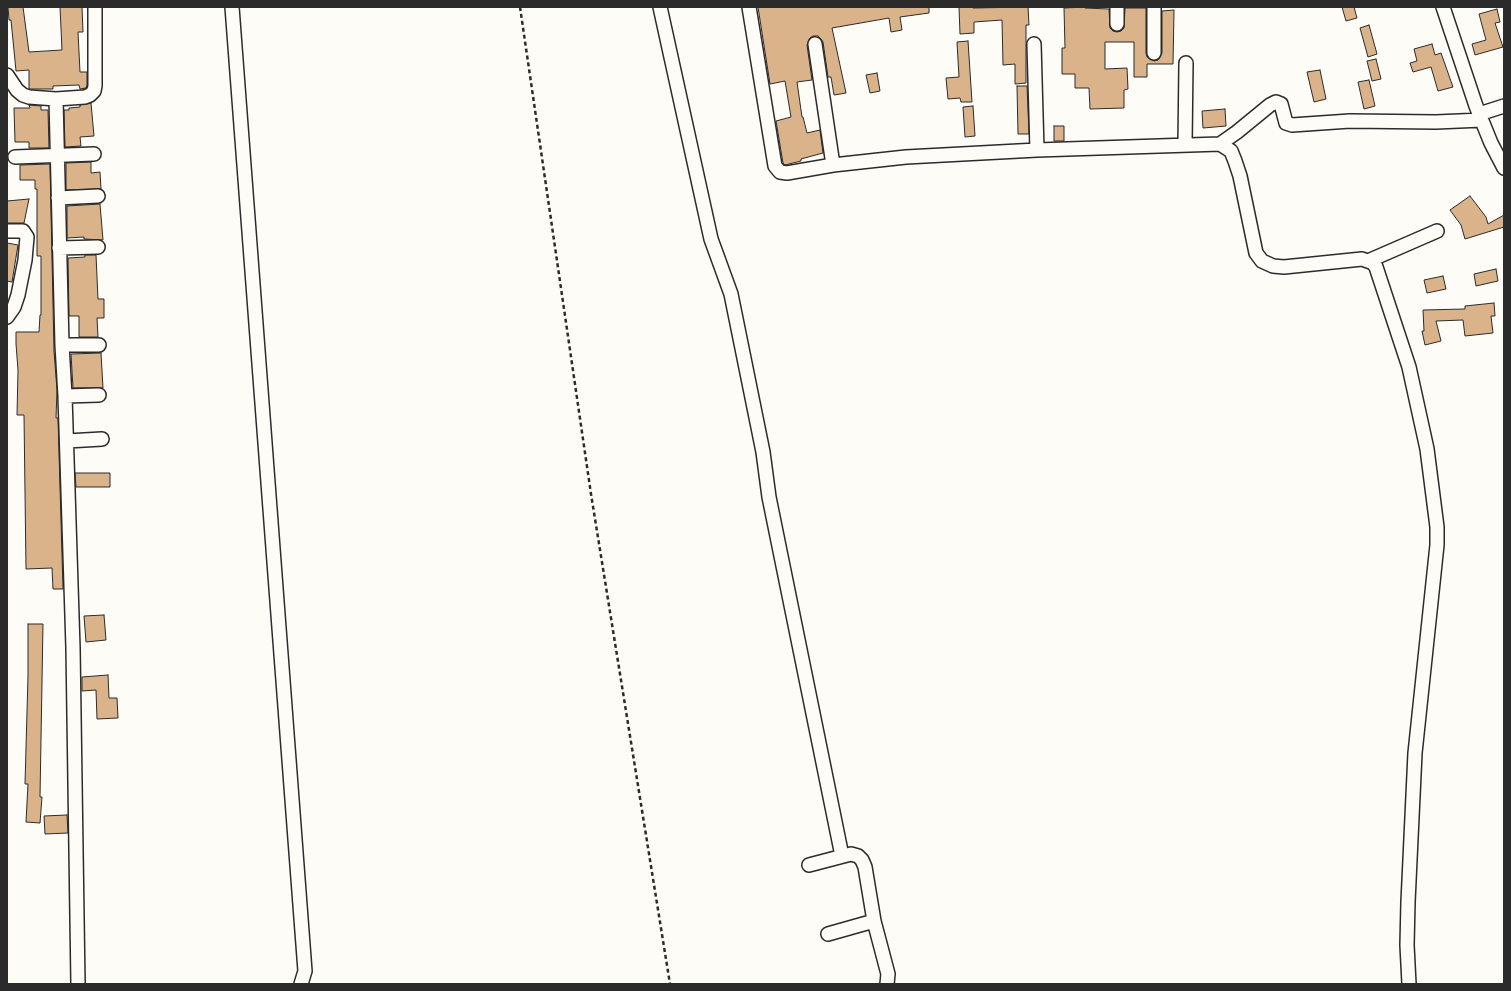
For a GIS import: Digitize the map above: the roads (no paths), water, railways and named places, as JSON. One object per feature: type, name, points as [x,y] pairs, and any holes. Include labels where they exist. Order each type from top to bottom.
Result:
[{"type":"street","points":[[7,76],[17,90],[23,95],[29,97],[56,99],[85,97],[94,91],[95,7]]},
{"type":"street","points":[[224,7],[297,964],[301,984]]},
{"type":"street","points":[[232,7],[305,970],[301,984]]},
{"type":"street","points":[[660,7],[711,238],[731,294],[763,452],[769,497],[842,856]]},
{"type":"street","points":[[749,7],[775,166],[780,172],[787,173],[833,165],[906,157],[1037,150],[1220,144],[1276,102],[1281,104],[1286,123],[1292,125],[1350,121],[1436,122],[1480,117],[1504,106]]},
{"type":"street","points":[[1117,7],[1117,24]]},
{"type":"street","points":[[1154,7],[1154,53]]},
{"type":"street","points":[[1443,7],[1480,117],[1504,168]]},
{"type":"street","points":[[815,44],[833,165]]},
{"type":"street","points":[[1034,44],[1037,150]]},
{"type":"street","points":[[1185,145],[1186,63]]},
{"type":"street","points":[[56,99],[62,345],[67,441],[73,648],[78,984]]},
{"type":"street","points":[[1220,144],[1231,151],[1235,161],[1240,176],[1256,253],[1262,261],[1273,266],[1284,267],[1362,259],[1368,261],[1376,267],[1409,367],[1427,449],[1437,527],[1437,545],[1415,753],[1408,902],[1407,945],[1409,984]]},
{"type":"street","points":[[15,156],[94,154]]},
{"type":"street","points":[[58,198],[98,196]]},
{"type":"street","points":[[7,231],[23,231],[27,237],[18,295],[14,307],[7,317]]},
{"type":"street","points":[[1368,261],[1437,231]]},
{"type":"street","points":[[60,248],[98,247]]},
{"type":"street","points":[[62,345],[99,345]]},
{"type":"street","points":[[65,396],[99,395]]},
{"type":"street","points":[[67,441],[102,439]]},
{"type":"street","points":[[809,865],[851,854],[858,856],[862,860],[865,867],[874,921],[888,974],[887,984]]},
{"type":"street","points":[[828,934],[874,921]]}]
